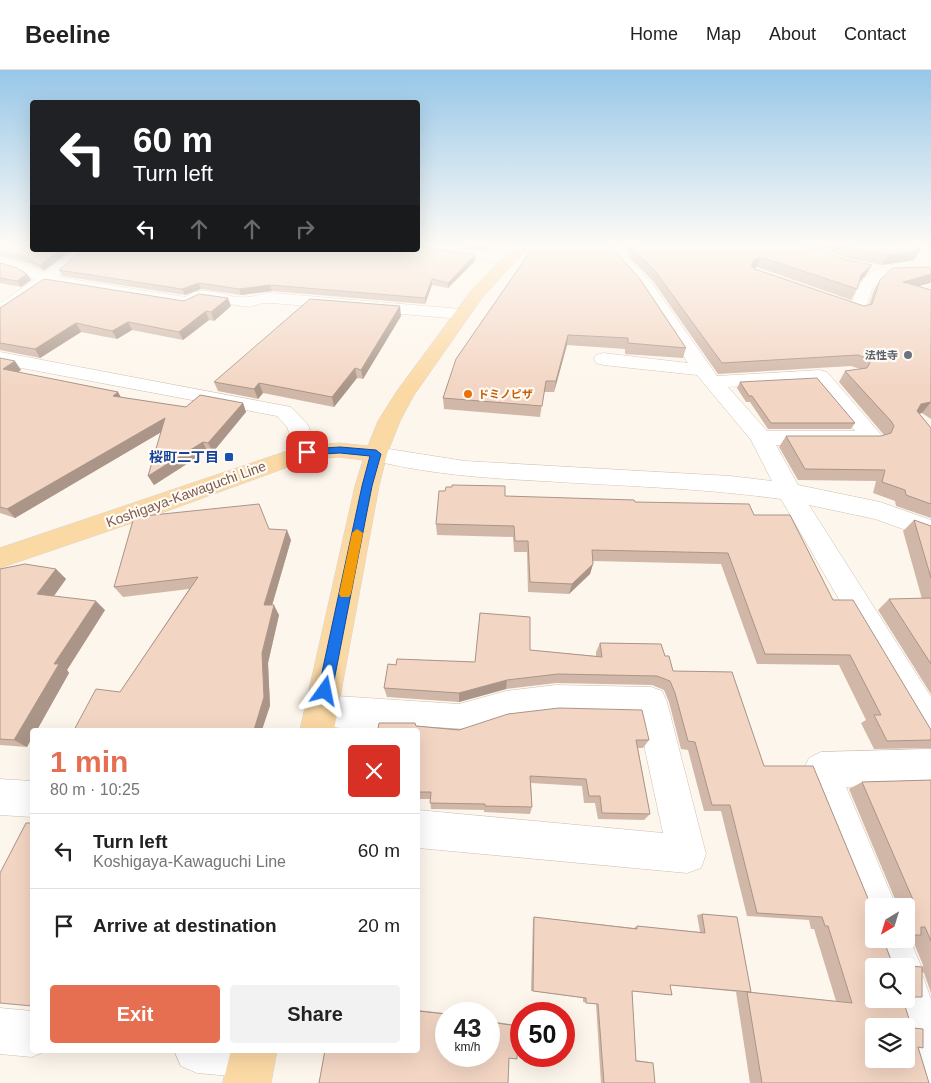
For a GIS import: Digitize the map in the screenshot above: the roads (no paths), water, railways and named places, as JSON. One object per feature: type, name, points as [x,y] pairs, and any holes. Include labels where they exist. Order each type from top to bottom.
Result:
[{"type":"main road","points":[[319,720],[367,486],[376,454],[389,421],[404,395],[478,293]]},
{"type":"main road","name":"Koshigaya-Kawaguchi Line","points":[[0,558],[156,506],[307,452],[340,450],[376,454]]},
{"type":"street","points":[[0,311],[26,293]]},
{"type":"street","points":[[135,293],[188,303],[200,295],[249,302],[262,298],[272,298],[461,314]]},
{"type":"street","points":[[651,293],[707,376],[732,401],[761,438],[789,492],[931,727]]},
{"type":"street","points":[[812,294],[858,310],[862,293]]},
{"type":"street","points":[[0,358],[284,411],[297,425],[307,452]]},
{"type":"street","points":[[603,359],[707,376],[820,376],[843,374]]},
{"type":"street","points":[[761,438],[872,438],[820,376]]},
{"type":"street","points":[[376,454],[465,469],[730,484],[789,492],[880,511],[931,530]]},
{"type":"street","points":[[319,720],[459,720],[506,706],[556,700],[651,702],[687,854],[420,829]]},
{"type":"street","points":[[873,898],[821,770],[931,767]]},
{"type":"street","points":[[0,797],[30,799]]},
{"type":"street","points":[[912,1008],[931,1068]]},
{"type":"street","points":[[0,1031],[30,1034]]},
{"type":"street","points":[[210,1053],[251,1063]]},
{"type":"place","name":"法性寺","points":[[908,355]]},
{"type":"place","name":"ドミノピザ","points":[[468,394]]},
{"type":"place","name":"桜町二丁目","points":[[229,457]]}]
